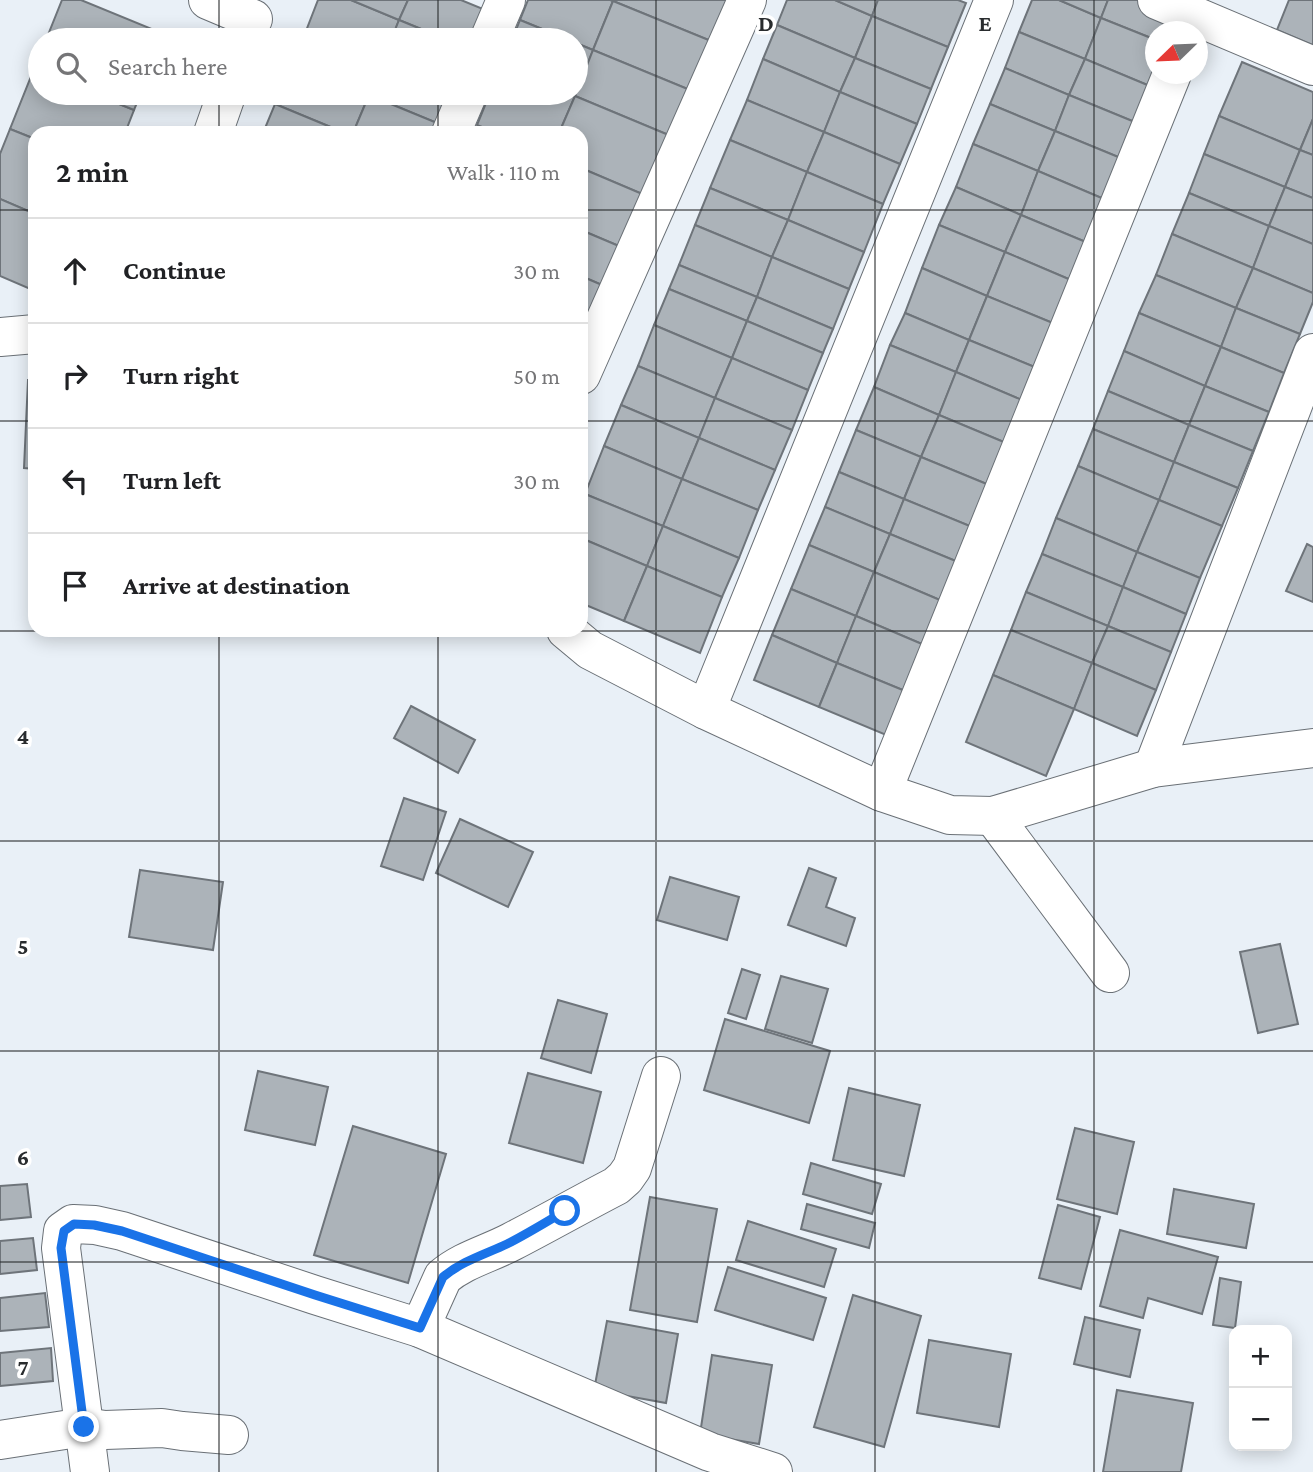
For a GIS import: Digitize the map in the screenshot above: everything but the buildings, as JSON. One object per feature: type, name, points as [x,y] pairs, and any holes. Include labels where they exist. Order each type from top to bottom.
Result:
[{"type":"street","points":[[208,0],[253,20]]},
{"type":"street","points":[[494,28],[506,0]]},
{"type":"street","points":[[588,359],[747,0]]},
{"type":"street","points":[[706,710],[994,0]]},
{"type":"street","points":[[1157,0],[1313,66]]},
{"type":"street","points":[[882,792],[1168,84]]},
{"type":"street","points":[[215,126],[223,105]]},
{"type":"street","points":[[454,126],[463,105]]},
{"type":"street","points":[[0,337],[28,335]]},
{"type":"street","points":[[1153,768],[1313,353]]},
{"type":"street","points":[[574,637],[590,650],[706,710],[882,792],[950,815],[993,816],[1153,768],[1313,748]]},
{"type":"street","points":[[993,816],[1110,973]]},
{"type":"street","points":[[420,1328],[443,1277],[625,1178],[632,1168],[661,1076]]},
{"type":"street","points":[[90,1472],[61,1248],[64,1231],[74,1224],[122,1231],[420,1328],[710,1452],[773,1472]]},
{"type":"street","points":[[0,1440],[84,1427],[105,1430],[162,1428],[229,1435]]},
{"type":"route","points":[[84,1427],[61,1248],[64,1231],[74,1224],[122,1231],[420,1328],[443,1277],[565,1211]]}]
